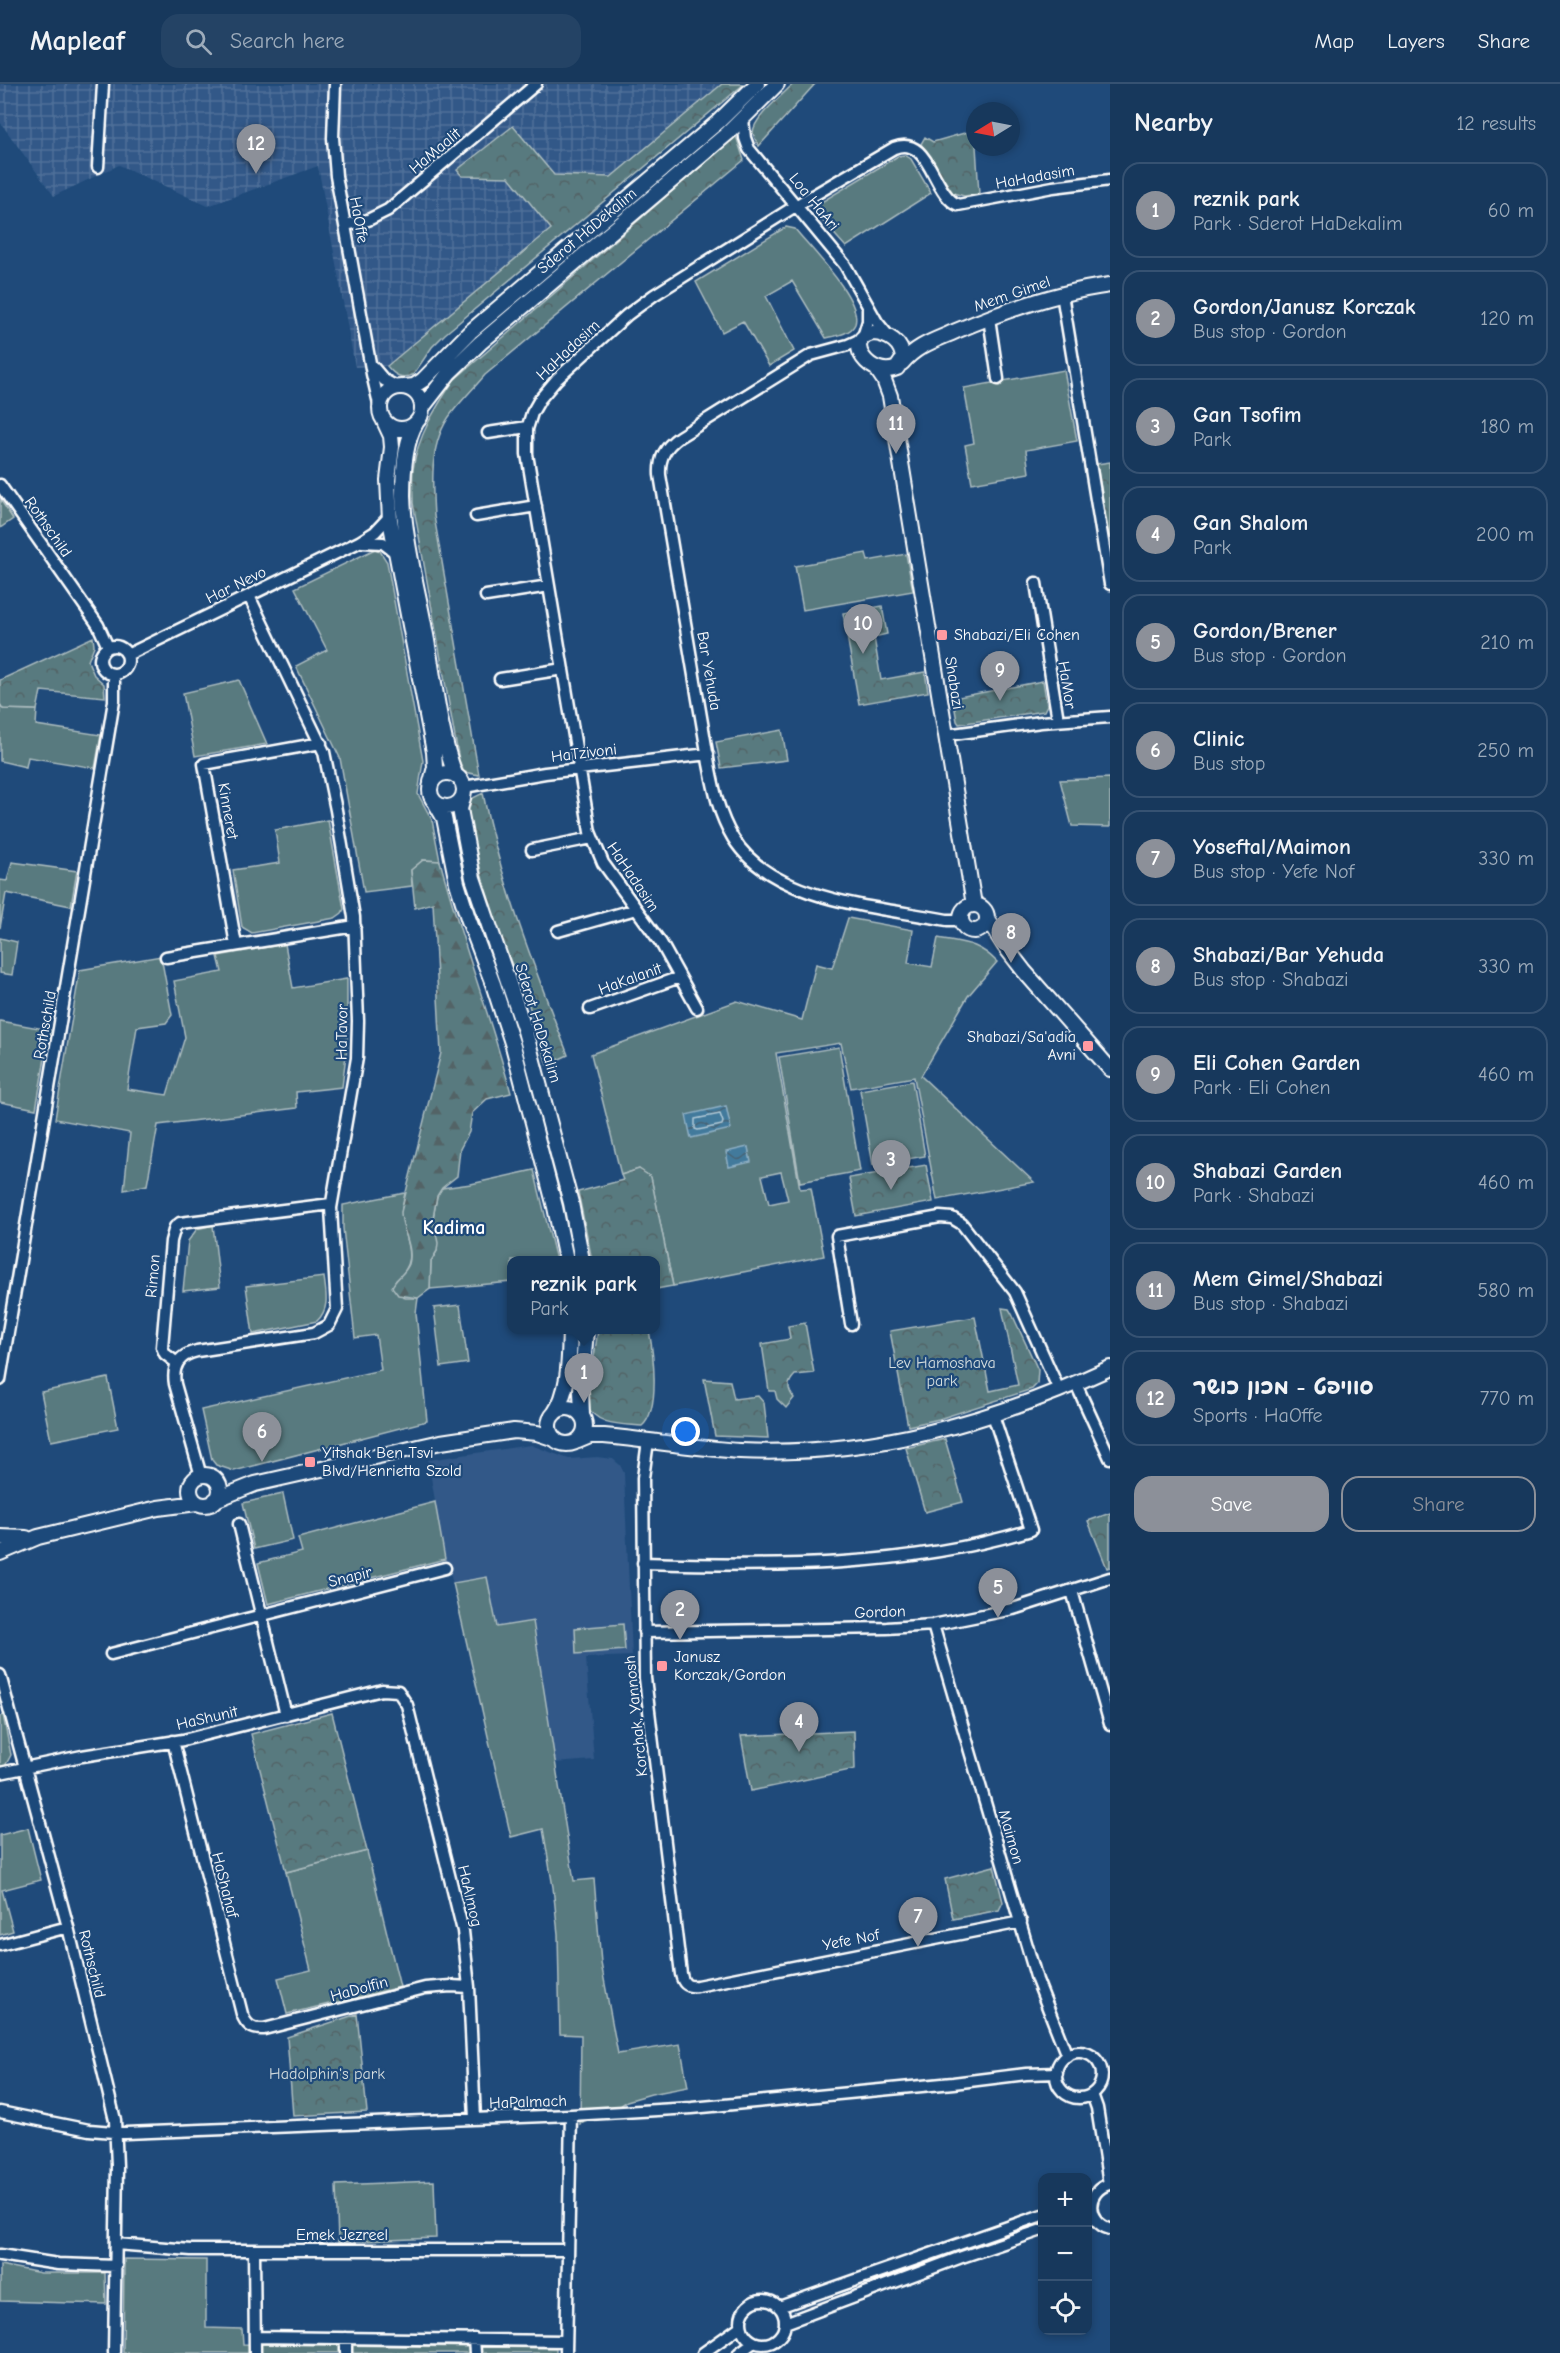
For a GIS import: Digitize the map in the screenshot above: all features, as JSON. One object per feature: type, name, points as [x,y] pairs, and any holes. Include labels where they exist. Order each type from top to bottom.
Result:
[{"type":"street","points":[[98,167],[103,84]]},
{"type":"street","name":"HaOffe","points":[[335,84],[333,151],[382,415]]},
{"type":"street","name":"HaMaalit","points":[[345,225],[368,220],[388,210],[536,84]]},
{"type":"street","name":"Sderot HaDekalim","points":[[401,387],[414,386],[423,380],[470,332],[713,127],[757,84]]},
{"type":"street","name":"Sderot HaDekalim","points":[[422,408],[449,374],[486,338],[743,119],[777,84]]},
{"type":"street","name":"Loa HaAri","points":[[743,119],[749,149],[845,265],[877,322],[893,340]]},
{"type":"street","name":"HaHadasim","points":[[697,1008],[661,943],[603,863],[592,838],[526,445],[527,427],[535,406],[550,386],[633,310],[797,205],[890,150],[905,145],[911,146],[920,153],[948,199],[958,206],[1053,187],[1110,180]]},
{"type":"street","name":"Mem Gimel","points":[[900,365],[916,349],[926,343],[988,318],[1062,294],[1110,285]]},
{"type":"street","points":[[1062,294],[1110,584]]},
{"type":"street","points":[[864,359],[859,347],[868,318],[867,304]]},
{"type":"street","points":[[988,318],[998,379]]},
{"type":"street","points":[[829,350],[849,351],[876,368],[889,371],[900,365],[902,354],[893,340],[877,333],[862,338]]},
{"type":"street","name":"Bar Yehuda","points":[[862,338],[811,355],[679,437],[666,448],[661,459],[660,475],[713,786],[725,824],[745,854],[774,877],[795,888],[835,899],[946,920],[961,920]]},
{"type":"street","name":"Mem Gimel","points":[[893,340],[907,345],[926,343]]},
{"type":"street","name":"HaOffe","points":[[370,360],[381,378],[401,387]]},
{"type":"street","name":"Shabazi","points":[[890,396],[900,365]]},
{"type":"street","name":"Shabazi","points":[[876,368],[890,396],[974,905]]},
{"type":"street","points":[[416,423],[401,429],[392,427],[382,415],[384,396],[401,387],[418,395],[422,408],[416,423],[411,433],[405,468],[404,510],[447,749],[455,774],[461,779],[463,792],[458,804],[450,807],[436,804]]},
{"type":"street","name":"Sderot HaDekalim","points":[[382,415],[391,436],[392,447],[388,488],[390,516],[433,745],[435,767],[430,796],[445,822],[454,870],[466,912],[513,1046],[565,1256]]},
{"type":"street","points":[[488,433],[527,427]]},
{"type":"street","name":"Rothschild","points":[[0,485],[98,625],[108,647]]},
{"type":"street","points":[[476,516],[536,506]]},
{"type":"street","name":"Har Nevo","points":[[127,655],[359,542],[375,532],[390,516]]},
{"type":"street","points":[[359,542],[383,543],[396,552]]},
{"type":"street","name":"HaMor","points":[[1036,583],[1058,720]]},
{"type":"street","points":[[486,596],[549,586]]},
{"type":"street","name":"HaTavor","points":[[177,1363],[191,1352],[308,1335],[329,1325],[335,1316],[337,1302],[330,1230],[331,1204],[357,1064],[355,927],[351,894],[334,798],[321,743],[249,596]]},
{"type":"street","points":[[118,646],[127,655],[125,668],[114,674],[104,670],[100,662],[101,654],[108,647],[118,646]]},
{"type":"street","points":[[500,679],[562,669]]},
{"type":"street","name":"Rothschild","points":[[0,1380],[114,701],[114,674]]},
{"type":"street","points":[[946,735],[1058,720],[1110,717]]},
{"type":"street","name":"Kinneret","points":[[236,945],[204,764],[321,743]]},
{"type":"street","name":"HaTzivoni","points":[[463,792],[579,769],[708,754]]},
{"type":"street","points":[[431,782],[441,773],[455,774]]},
{"type":"street","name":"Sderot HaDekalim","points":[[463,792],[460,809],[473,878],[525,1031],[571,1203],[581,1256]]},
{"type":"street","points":[[532,850],[592,838]]},
{"type":"street","points":[[1004,945],[987,934],[965,928],[961,920],[965,909],[974,905],[983,908],[1004,945],[1038,988],[1110,1069]]},
{"type":"street","points":[[558,931],[636,909]]},
{"type":"street","points":[[974,931],[985,926],[987,918]]},
{"type":"street","points":[[166,957],[355,927]]},
{"type":"street","name":"HaKalanit","points":[[590,1009],[680,977]]},
{"type":"street","name":"Rimon","points":[[177,1363],[165,1354],[162,1347],[171,1241],[175,1227],[180,1223],[331,1204]]},
{"type":"street","points":[[851,1324],[837,1236],[940,1217],[952,1218],[962,1224],[1013,1288],[1059,1390]]},
{"type":"street","points":[[555,1439],[549,1426],[562,1401],[565,1389],[570,1334]]},
{"type":"street","points":[[578,1441],[585,1432],[581,1391],[586,1334]]},
{"type":"street","points":[[177,1363],[174,1373],[175,1384],[202,1479],[219,1490],[215,1500]]},
{"type":"street","points":[[509,1431],[537,1433],[567,1444],[593,1436],[607,1436],[740,1450],[831,1449],[902,1439],[993,1415],[1076,1384],[1110,1368]]},
{"type":"street","points":[[1076,1384],[1110,1458]]},
{"type":"street","points":[[0,1553],[38,1537],[158,1508],[197,1503],[207,1504],[255,1484],[407,1448],[509,1431],[539,1423],[561,1409],[570,1408],[594,1430],[607,1436]]},
{"type":"street","points":[[643,1563],[758,1564],[895,1558],[964,1548],[1031,1530],[993,1415]]},
{"type":"street","name":"Korchak, Yannosh","points":[[648,1441],[643,1474],[646,1696],[681,1974],[687,1985]]},
{"type":"street","points":[[197,1503],[191,1495],[202,1479]]},
{"type":"street","points":[[158,1508],[202,1479],[255,1484]]},
{"type":"street","points":[[239,1524],[286,1715]]},
{"type":"street","points":[[0,1536],[38,1537]]},
{"type":"street","name":"Snapir","points":[[111,1654],[446,1569]]},
{"type":"street","name":"Gordon","points":[[644,1632],[887,1628],[933,1625],[994,1614],[1110,1578]]},
{"type":"street","points":[[1072,1591],[1110,1724]]},
{"type":"street","name":"Maimon","points":[[933,1625],[1037,1980],[1067,2056]]},
{"type":"street","name":"Rothschild","points":[[0,1675],[68,1927],[112,2108],[116,2133],[114,2353]]},
{"type":"street","name":"HaShunit","points":[[0,1773],[173,1741],[382,1690],[395,1690]]},
{"type":"street","name":"HaAlmog","points":[[395,1690],[402,1695],[407,1705],[465,1941],[475,2119]]},
{"type":"street","name":"HaShahaf","points":[[173,1741],[242,2014],[249,2025],[257,2029]]},
{"type":"street","name":"Yefe Nof","points":[[687,1985],[697,1986],[1020,1922]]},
{"type":"street","points":[[0,1945],[68,1927]]},
{"type":"street","name":"HaDolfin","points":[[257,2029],[409,1991],[445,1986],[469,1987]]},
{"type":"street","points":[[1084,2053],[1098,2063],[1101,2080],[1092,2094],[1079,2098],[1066,2094],[1058,2084],[1057,2073],[1060,2062],[1067,2056],[1084,2053]]},
{"type":"street","name":"HaPalmach","points":[[0,2112],[89,2130],[116,2133],[571,2115],[757,2102],[1026,2074],[1057,2073]]},
{"type":"street","points":[[1092,2094],[1097,2108],[1110,2184],[1097,2190],[1092,2197]]},
{"type":"street","points":[[566,2353],[571,2115]]},
{"type":"street","points":[[779,2307],[1038,2216]]},
{"type":"street","points":[[1092,2220],[1110,2229]]},
{"type":"street","points":[[785,2323],[959,2258],[1038,2231]]},
{"type":"street","name":"Emek Jezreel","points":[[116,2244],[175,2249],[568,2250]]},
{"type":"street","points":[[254,2250],[255,2353]]},
{"type":"street","points":[[0,2255],[57,2264],[116,2266]]},
{"type":"street","points":[[755,2301],[768,2301],[779,2307],[785,2323],[783,2331],[774,2341],[762,2344],[747,2337],[741,2326],[741,2318],[745,2309],[755,2301]]},
{"type":"street","points":[[704,2353],[741,2326]]},
{"type":"street","points":[[255,2337],[566,2341]]},
{"type":"street","points":[[346,2338],[346,2353]]},
{"type":"street","points":[[474,2339],[475,2353]]},
{"type":"street","points":[[739,2353],[754,2342]]},
{"type":"shaded area","points":[[0,84],[722,84],[611,178],[554,175],[512,126],[458,170],[462,176],[509,177],[552,229],[387,366],[355,367],[318,166],[208,206],[119,165],[54,196],[0,122]]},
{"type":"shaded area","points":[[531,1445],[569,1459],[597,1457],[613,1459],[624,1473],[632,1656],[586,1658],[594,1760],[555,1763],[533,1621],[496,1627],[487,1577],[453,1583],[445,1559],[428,1460]]},
{"type":"green space","points":[[722,84],[744,84],[445,334],[432,347],[413,375],[398,376],[387,366],[551,229],[509,177],[462,176],[457,170],[513,126],[554,175],[611,177]]},
{"type":"green space","points":[[793,84],[815,84],[759,146],[753,133],[754,127],[769,107]]},
{"type":"green space","points":[[966,133],[966,156],[977,156],[979,194],[964,196],[953,193],[921,144],[925,137],[933,142]]},
{"type":"green space","points":[[736,136],[744,160],[485,375],[444,425],[435,450],[434,516],[479,775],[464,772],[459,760],[413,503],[413,470],[423,434],[454,380]]},
{"type":"green space","points":[[905,155],[911,159],[931,193],[846,247],[818,216],[816,207],[898,156]]},
{"type":"green space","points":[[786,227],[795,229],[834,275],[851,302],[855,324],[846,332],[826,338],[792,281],[766,296],[794,351],[769,366],[743,321],[722,332],[696,282]]},
{"type":"green space","points":[[1064,370],[1077,441],[1026,450],[1029,473],[972,483],[965,445],[974,443],[964,388]]},
{"type":"green space","points":[[1110,462],[1110,546],[1097,464]]},
{"type":"green space","points":[[0,499],[13,519],[0,528]]},
{"type":"green space","points":[[375,549],[380,551],[387,562],[423,761],[418,794],[432,820],[440,861],[423,860],[411,870],[412,886],[364,892],[340,758],[296,666],[327,650],[295,588]]},
{"type":"green space","points":[[866,553],[868,561],[906,554],[913,591],[803,610],[795,566]]},
{"type":"green space","points":[[882,606],[887,634],[874,637],[881,680],[925,672],[928,692],[859,704],[843,613]]},
{"type":"green space","points":[[93,637],[94,646],[88,661],[94,675],[104,684],[105,697],[41,691],[37,710],[3,709],[0,704],[0,680]]},
{"type":"green space","points":[[239,680],[267,744],[195,756],[183,693]]},
{"type":"green space","points":[[1043,681],[1047,705],[1044,711],[959,724],[957,721],[953,698]]},
{"type":"green space","points":[[0,704],[3,709],[37,710],[36,725],[101,735],[95,768],[28,757],[26,767],[0,761]]},
{"type":"green space","points":[[782,730],[787,760],[721,768],[716,742]]},
{"type":"green space","points":[[1110,778],[1110,827],[1072,826],[1060,780]]},
{"type":"green space","points":[[483,793],[509,893],[568,1055],[547,1065],[529,1005],[498,931],[485,890],[468,814],[471,799]]},
{"type":"green space","points":[[328,820],[344,909],[342,913],[335,918],[252,933],[242,927],[233,870],[280,863],[275,830]]},
{"type":"green space","points":[[423,860],[440,861],[511,1093],[487,1099],[472,1113],[469,1132],[460,1149],[457,1176],[442,1188],[437,1196],[433,1218],[438,1243],[437,1251],[431,1261],[430,1289],[418,1298],[398,1295],[392,1287],[409,1264],[409,1244],[401,1212],[441,1053],[433,903],[415,908],[411,870]]},
{"type":"green space","points":[[12,862],[77,871],[71,906],[6,893],[0,928],[0,880],[7,881]]},
{"type":"green space","points":[[848,918],[913,930],[908,963],[932,967],[938,938],[977,947],[997,962],[968,996],[921,1076],[1034,1182],[937,1200],[914,1077],[851,1088],[841,1043],[776,1053],[800,1189],[811,1188],[824,1256],[673,1286],[651,1178],[639,1169],[621,1175],[591,1054],[737,1001],[802,1020],[816,964],[832,968]],"holes":[[[781,1172],[788,1200],[769,1204],[762,1176]]]},
{"type":"green space","points":[[0,938],[17,942],[12,975],[0,973]]},
{"type":"green space","points":[[285,944],[293,988],[347,979],[347,1047],[342,1087],[296,1092],[297,1108],[158,1125],[147,1185],[124,1190],[130,1133],[55,1119],[80,970],[161,956],[172,1015],[166,1023],[137,1027],[127,1089],[167,1095],[185,1037],[174,981],[222,972],[218,956]]},
{"type":"green space","points":[[0,1021],[50,1030],[36,1109],[0,1102]]},
{"type":"green space","points":[[839,1047],[860,1171],[800,1182],[779,1057]]},
{"type":"green space","points":[[912,1081],[925,1156],[873,1165],[860,1090]]},
{"type":"green space","points":[[926,1165],[933,1202],[856,1216],[849,1178]]},
{"type":"green space","points":[[639,1169],[651,1177],[673,1286],[660,1288],[660,1256],[591,1256],[578,1192],[623,1180],[621,1175]]},
{"type":"green space","points":[[534,1170],[555,1256],[507,1256],[507,1282],[430,1289],[431,1261],[437,1251],[433,1218],[437,1196],[442,1188]]},
{"type":"green space","points":[[405,1193],[402,1211],[410,1257],[403,1273],[395,1281],[405,1298],[418,1298],[416,1313],[427,1421],[234,1471],[216,1465],[212,1460],[201,1410],[381,1370],[376,1335],[355,1338],[343,1228],[343,1205]]},
{"type":"green space","points":[[213,1225],[220,1287],[183,1291],[188,1241],[197,1229]]},
{"type":"green space","points":[[324,1277],[325,1306],[317,1321],[253,1334],[246,1286]]},
{"type":"green space","points":[[460,1305],[468,1363],[441,1367],[434,1308]]},
{"type":"green space","name":"Lev Hamoshava park","points":[[1002,1308],[1009,1309],[1012,1314],[1038,1370],[1037,1384],[1032,1389],[939,1419],[908,1426],[890,1331],[975,1317],[990,1391],[1018,1385]]},
{"type":"green space","points":[[805,1323],[814,1373],[795,1375],[792,1378],[789,1386],[794,1398],[786,1408],[777,1399],[775,1391],[769,1391],[762,1344],[790,1339],[788,1326]]},
{"type":"green space","points":[[597,1334],[650,1334],[654,1366],[654,1394],[648,1418],[642,1426],[610,1423],[597,1417],[587,1405]]},
{"type":"green space","points":[[108,1378],[118,1428],[51,1441],[41,1392]]},
{"type":"green space","points":[[704,1379],[730,1381],[734,1399],[758,1396],[764,1403],[768,1438],[715,1436]]},
{"type":"green space","points":[[945,1439],[963,1502],[925,1512],[906,1448]]},
{"type":"green space","points":[[283,1494],[293,1540],[254,1549],[243,1503]]},
{"type":"green space","points":[[435,1502],[445,1559],[268,1604],[258,1563],[302,1552],[298,1538]]},
{"type":"green space","points":[[1110,1513],[1110,1567],[1107,1568],[1088,1521]]},
{"type":"green space","points":[[487,1577],[497,1627],[533,1621],[574,1881],[594,1879],[601,1963],[618,2054],[680,2044],[688,2087],[627,2101],[612,2112],[580,2124],[581,2035],[560,2034],[558,1934],[543,1829],[511,1837],[453,1583]]},
{"type":"green space","points":[[623,1624],[625,1650],[576,1654],[575,1628]]},
{"type":"green space","points":[[332,1713],[367,1851],[286,1872],[251,1734]]},
{"type":"green space","points":[[3,1715],[11,1755],[5,1766],[0,1767],[0,1716]]},
{"type":"green space","points":[[854,1731],[855,1769],[751,1791],[741,1736]]},
{"type":"green space","points":[[28,1828],[41,1880],[2,1890],[13,1931],[0,1935],[0,1835]]},
{"type":"green space","points":[[367,1851],[400,1987],[287,2014],[278,1978],[311,1970],[286,1872]]},
{"type":"green space","points":[[994,1866],[1003,1902],[999,1910],[953,1919],[945,1879]]},
{"type":"green space","name":"Hadolphin's park","points":[[357,2014],[367,2112],[293,2116],[287,2037]]},
{"type":"green space","points":[[434,2181],[436,2238],[338,2242],[336,2185]]},
{"type":"green space","points":[[124,2259],[206,2260],[206,2328],[242,2329],[243,2344],[556,2348],[556,2353],[123,2353]]},
{"type":"green space","points":[[0,2265],[41,2273],[105,2273],[106,2304],[0,2301]]},
{"type":"water","points":[[726,1106],[731,1129],[691,1138],[686,1115]]},
{"type":"water","points":[[748,1147],[751,1162],[729,1167],[726,1152]]},
{"type":"place","name":"סוויפט - מכון כושר","points":[[256,174]]},
{"type":"place","name":"Mem Gimel/Shabazi","points":[[896,454]]},
{"type":"place","name":"Shabazi/Eli Cohen","points":[[942,635]]},
{"type":"place","name":"Shabazi Garden","points":[[863,654]]},
{"type":"place","name":"Eli Cohen Garden","points":[[1000,701]]},
{"type":"place","name":"Shabazi/Bar Yehuda","points":[[1011,963]]},
{"type":"place","name":"Shabazi/Sa'adia Avni","points":[[1088,1046]]},
{"type":"place","name":"Gan Tsofim","points":[[891,1190]]},
{"type":"place","name":"reznik park","points":[[584,1403]]},
{"type":"place","name":"Clinic","points":[[262,1462]]},
{"type":"place","name":"Yitshak Ben Tsvi Blvd/Henrietta Szold","points":[[310,1462]]},
{"type":"place","name":"Gordon/Brener","points":[[998,1618]]},
{"type":"place","name":"Gordon/Janusz Korczak","points":[[680,1640]]},
{"type":"place","name":"Janusz Korczak/Gordon","points":[[662,1666]]},
{"type":"place","name":"Gan Shalom","points":[[799,1752]]},
{"type":"place","name":"Yoseftal/Maimon","points":[[918,1947]]},
{"type":"district","name":"Kadima","points":[[454,1227]]}]
